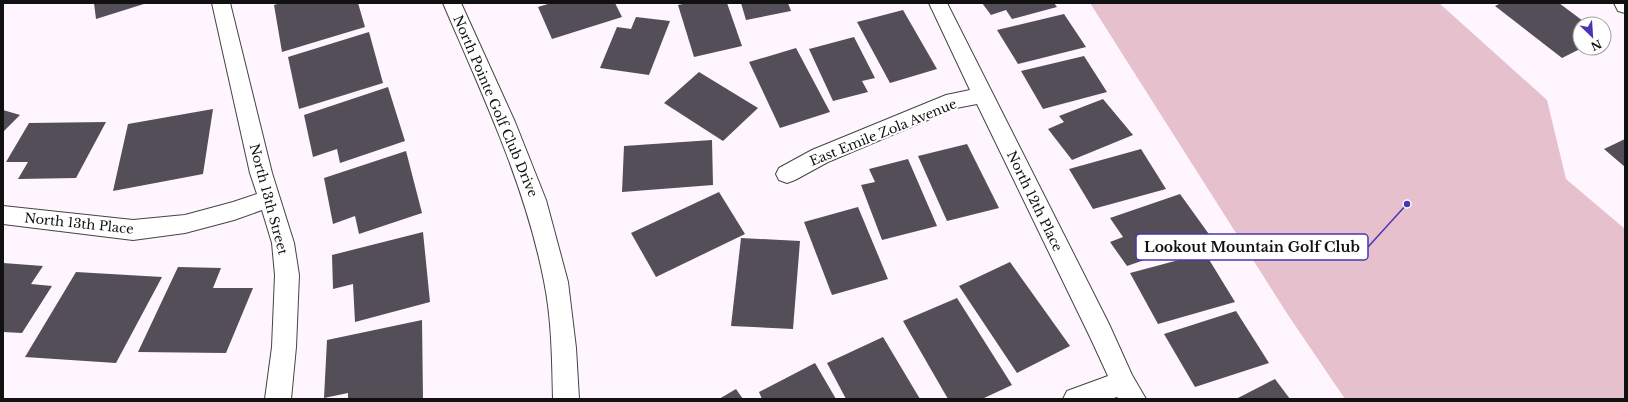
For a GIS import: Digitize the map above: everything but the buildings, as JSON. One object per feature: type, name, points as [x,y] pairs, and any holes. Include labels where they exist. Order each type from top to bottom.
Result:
[{"type":"street","name":"North 13th Street","points":[[221,3],[261,173],[283,243],[287,275],[284,347],[278,399]]},
{"type":"street","name":"North Pointe Golf Club Drive","points":[[452,3],[504,122],[535,200],[556,282],[564,348],[566,399]]},
{"type":"street","name":"North 12th Place","points":[[938,3],[982,96],[1128,391]]},
{"type":"street","name":"East Emile Zola Avenue","points":[[787,174],[820,156],[953,101],[982,96]]},
{"type":"street","name":"North 13th Place","points":[[3,215],[133,230],[185,224],[234,211],[270,198]]},
{"type":"street","points":[[1076,399],[1128,391]]},
{"type":"shaded area","points":[[1090,3],[1439,3],[1547,100],[1566,179],[1625,229],[1625,399],[1345,399],[1288,315]]},
{"type":"place","name":"Lookout Mountain Golf Club","points":[[1407,204]]}]
